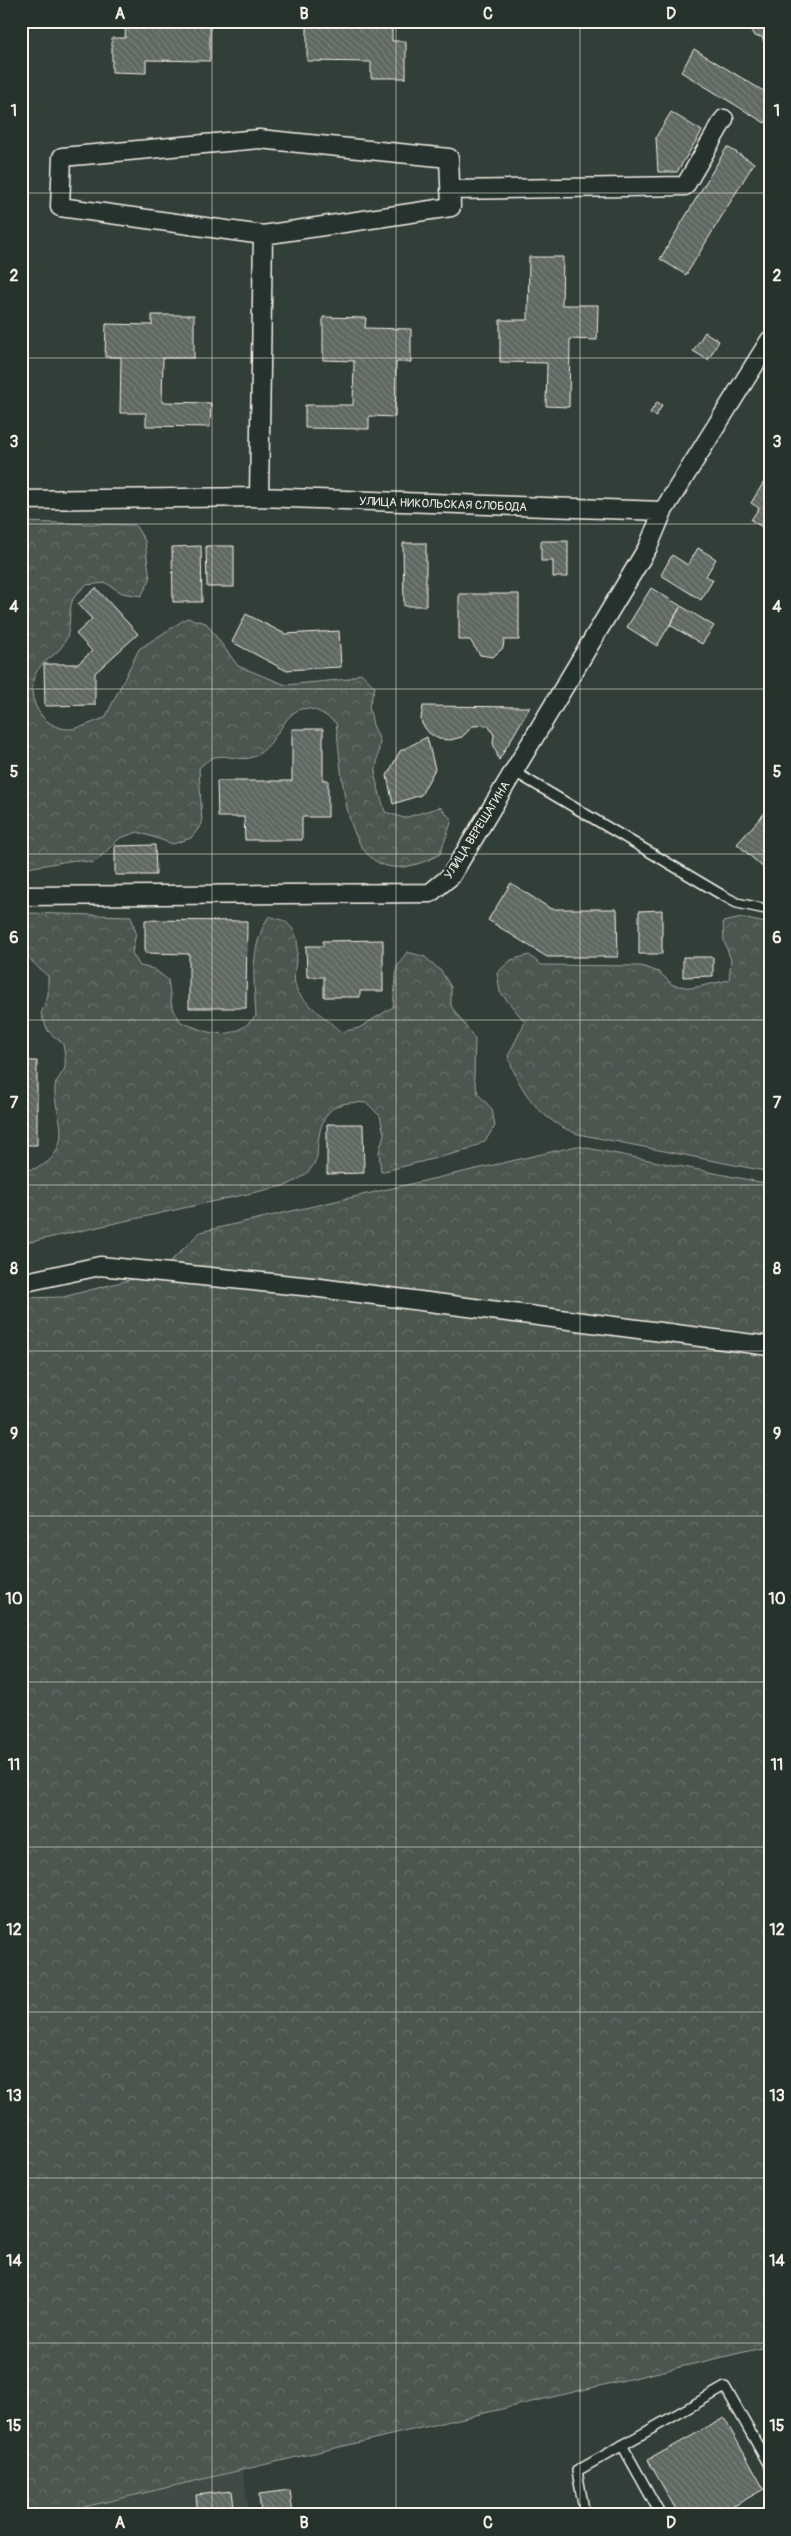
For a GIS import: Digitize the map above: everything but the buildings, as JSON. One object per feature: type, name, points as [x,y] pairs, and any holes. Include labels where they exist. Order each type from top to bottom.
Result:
[{"type":"street","points":[[450,190],[685,186],[724,119]]},
{"type":"street","points":[[259,139],[449,158],[451,207],[262,235],[60,207],[62,158],[259,139]]},
{"type":"street","points":[[259,497],[262,235]]},
{"type":"street","points":[[663,512],[770,340]]},
{"type":"street","name":"УЛИЦА НИКОЛЬСКАЯ СЛОБОДА","points":[[21,500],[259,497],[663,512]]},
{"type":"street","name":"УЛИЦА ВЕРЕЩАГИНА","points":[[21,896],[430,892],[451,876],[648,547],[663,512]]},
{"type":"street","points":[[21,1283],[100,1266],[312,1287],[770,1346]]},
{"type":"lane","points":[[513,771],[722,895],[737,903],[770,910]]},
{"type":"lane","points":[[585,2515],[577,2471],[724,2387],[770,2467]]},
{"type":"lane","points":[[622,2446],[661,2515]]},
{"type":"lane","points":[[769,2515],[770,2510]]},
{"type":"shaded area","points":[[243,2470],[249,2515],[50,2515]]},
{"type":"green space","points":[[21,522],[135,525],[145,541],[150,580],[141,596],[122,593],[106,583],[86,585],[74,597],[71,603],[68,632],[64,644],[41,666],[34,677],[32,695],[44,719],[60,728],[73,729],[105,718],[139,649],[187,618],[206,623],[238,666],[286,685],[348,679],[361,673],[375,687],[369,706],[373,725],[380,741],[375,777],[385,812],[404,818],[440,807],[452,820],[440,854],[408,866],[384,865],[366,853],[354,832],[347,806],[336,723],[319,712],[306,708],[296,711],[264,750],[253,757],[244,759],[224,756],[215,757],[199,768],[202,824],[191,838],[173,844],[138,832],[120,838],[94,863],[75,860],[21,869]]},
{"type":"green space","points":[[28,913],[131,916],[136,933],[132,953],[140,966],[154,969],[168,980],[172,1007],[181,1022],[220,1034],[238,1030],[247,1025],[256,1016],[254,965],[258,940],[269,916],[285,922],[294,931],[297,939],[297,948],[294,975],[298,992],[341,1032],[359,1028],[393,1007],[397,967],[407,952],[425,957],[441,971],[451,987],[451,1006],[475,1039],[474,1077],[478,1094],[492,1109],[495,1126],[485,1141],[468,1150],[381,1172],[379,1152],[384,1134],[380,1116],[367,1103],[346,1103],[332,1110],[323,1122],[317,1158],[313,1166],[303,1176],[288,1185],[21,1244],[21,1170],[40,1167],[53,1156],[57,1149],[61,1132],[55,1085],[64,1070],[65,1064],[63,1044],[48,1031],[41,1014],[48,995],[48,976],[32,962],[24,949],[23,933]]},
{"type":"green space","points":[[742,918],[770,924],[770,1172],[578,1134],[553,1121],[534,1104],[519,1082],[508,1056],[525,1022],[500,992],[497,973],[511,960],[529,955],[541,965],[641,966],[659,972],[673,985],[692,988],[729,980],[731,960],[724,941],[723,922]]},
{"type":"green space","points":[[577,1146],[770,1184],[770,2346],[50,2515],[21,2515],[21,1298],[63,1297],[160,1272],[200,1232]]}]
